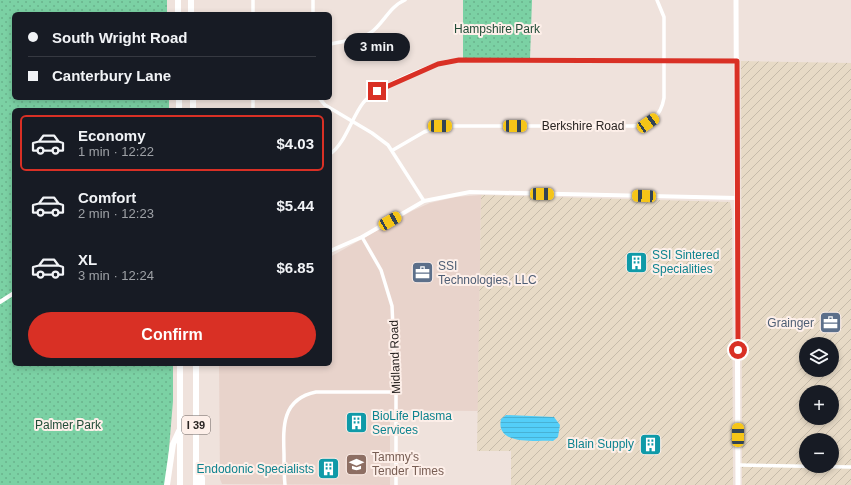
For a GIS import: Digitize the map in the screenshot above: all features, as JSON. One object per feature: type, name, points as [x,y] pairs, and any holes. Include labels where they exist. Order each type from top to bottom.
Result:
[{"type":"highway","points":[[178,0],[178,12]]},
{"type":"highway","points":[[191,0],[191,12]]},
{"type":"highway","name":"I 39","points":[[180,366],[180,485]]},
{"type":"highway","name":"I 39","points":[[196,366],[196,485]]},
{"type":"highway","points":[[167,485],[173,444],[180,430]]},
{"type":"highway","points":[[196,461],[202,478],[202,485]]},
{"type":"main road","points":[[736,0],[738,485]]},
{"type":"street","points":[[253,0],[253,12]]},
{"type":"street","points":[[313,0],[313,12]]},
{"type":"street","points":[[332,44],[366,35],[374,30],[396,4],[405,0]]},
{"type":"street","points":[[657,0],[664,17],[664,60]]},
{"type":"street","name":"Berkshire Road","points":[[393,150],[424,132],[440,126],[633,126],[648,123],[656,117],[662,106],[664,98],[664,60]]},
{"type":"street","points":[[332,152],[338,146],[363,103],[377,91],[448,61],[737,61]]},
{"type":"street","points":[[321,100],[330,108]]},
{"type":"street","points":[[332,109],[372,133],[388,145],[393,150],[424,201]]},
{"type":"street","points":[[332,251],[424,201],[470,192],[738,198]]},
{"type":"street","name":"Midland Road","points":[[362,236],[381,270],[390,294],[394,318],[396,485]]},
{"type":"street","points":[[0,302],[12,293]]},
{"type":"street","points":[[285,485],[284,427],[287,412],[296,401],[316,392],[396,392]]},
{"type":"street","points":[[738,464],[851,467]]},
{"type":"shaded area","points":[[741,61],[851,63],[851,485],[742,485]]},
{"type":"shaded area","points":[[481,195],[478,411],[390,410],[390,485],[222,484],[220,479],[219,366],[332,366],[332,256],[412,211],[430,203],[456,197]]},
{"type":"shaded area","points":[[481,195],[730,202],[732,212],[733,485],[511,485],[511,451],[477,451]]},
{"type":"green space","name":"Palmer Park","points":[[0,0],[167,0],[167,12],[12,12],[12,100],[169,100],[169,108],[12,108],[12,366],[173,366],[173,401],[166,485],[0,485]]},
{"type":"green space","name":"Hampshire Park","points":[[463,0],[532,0],[530,59],[463,58]]},
{"type":"water","points":[[506,415],[554,417],[560,425],[558,437],[553,441],[527,441],[510,438],[504,434],[501,428],[501,419]]},
{"type":"place","name":"SSI Sintered Specialities","points":[[637,262]]},
{"type":"place","name":"SSI Technologies, LLC","points":[[422,273]]},
{"type":"place","name":"Grainger","points":[[830,323]]},
{"type":"place","name":"BioLife Plasma Services","points":[[356,423]]},
{"type":"place","name":"Blain Supply","points":[[650,444]]},
{"type":"place","name":"Tammy's Tender Times","points":[[357,464]]},
{"type":"place","name":"Endodonic Specialists","points":[[329,469]]},
{"type":"route","points":[[377,91],[438,64],[459,60],[737,61],[738,350]]}]
